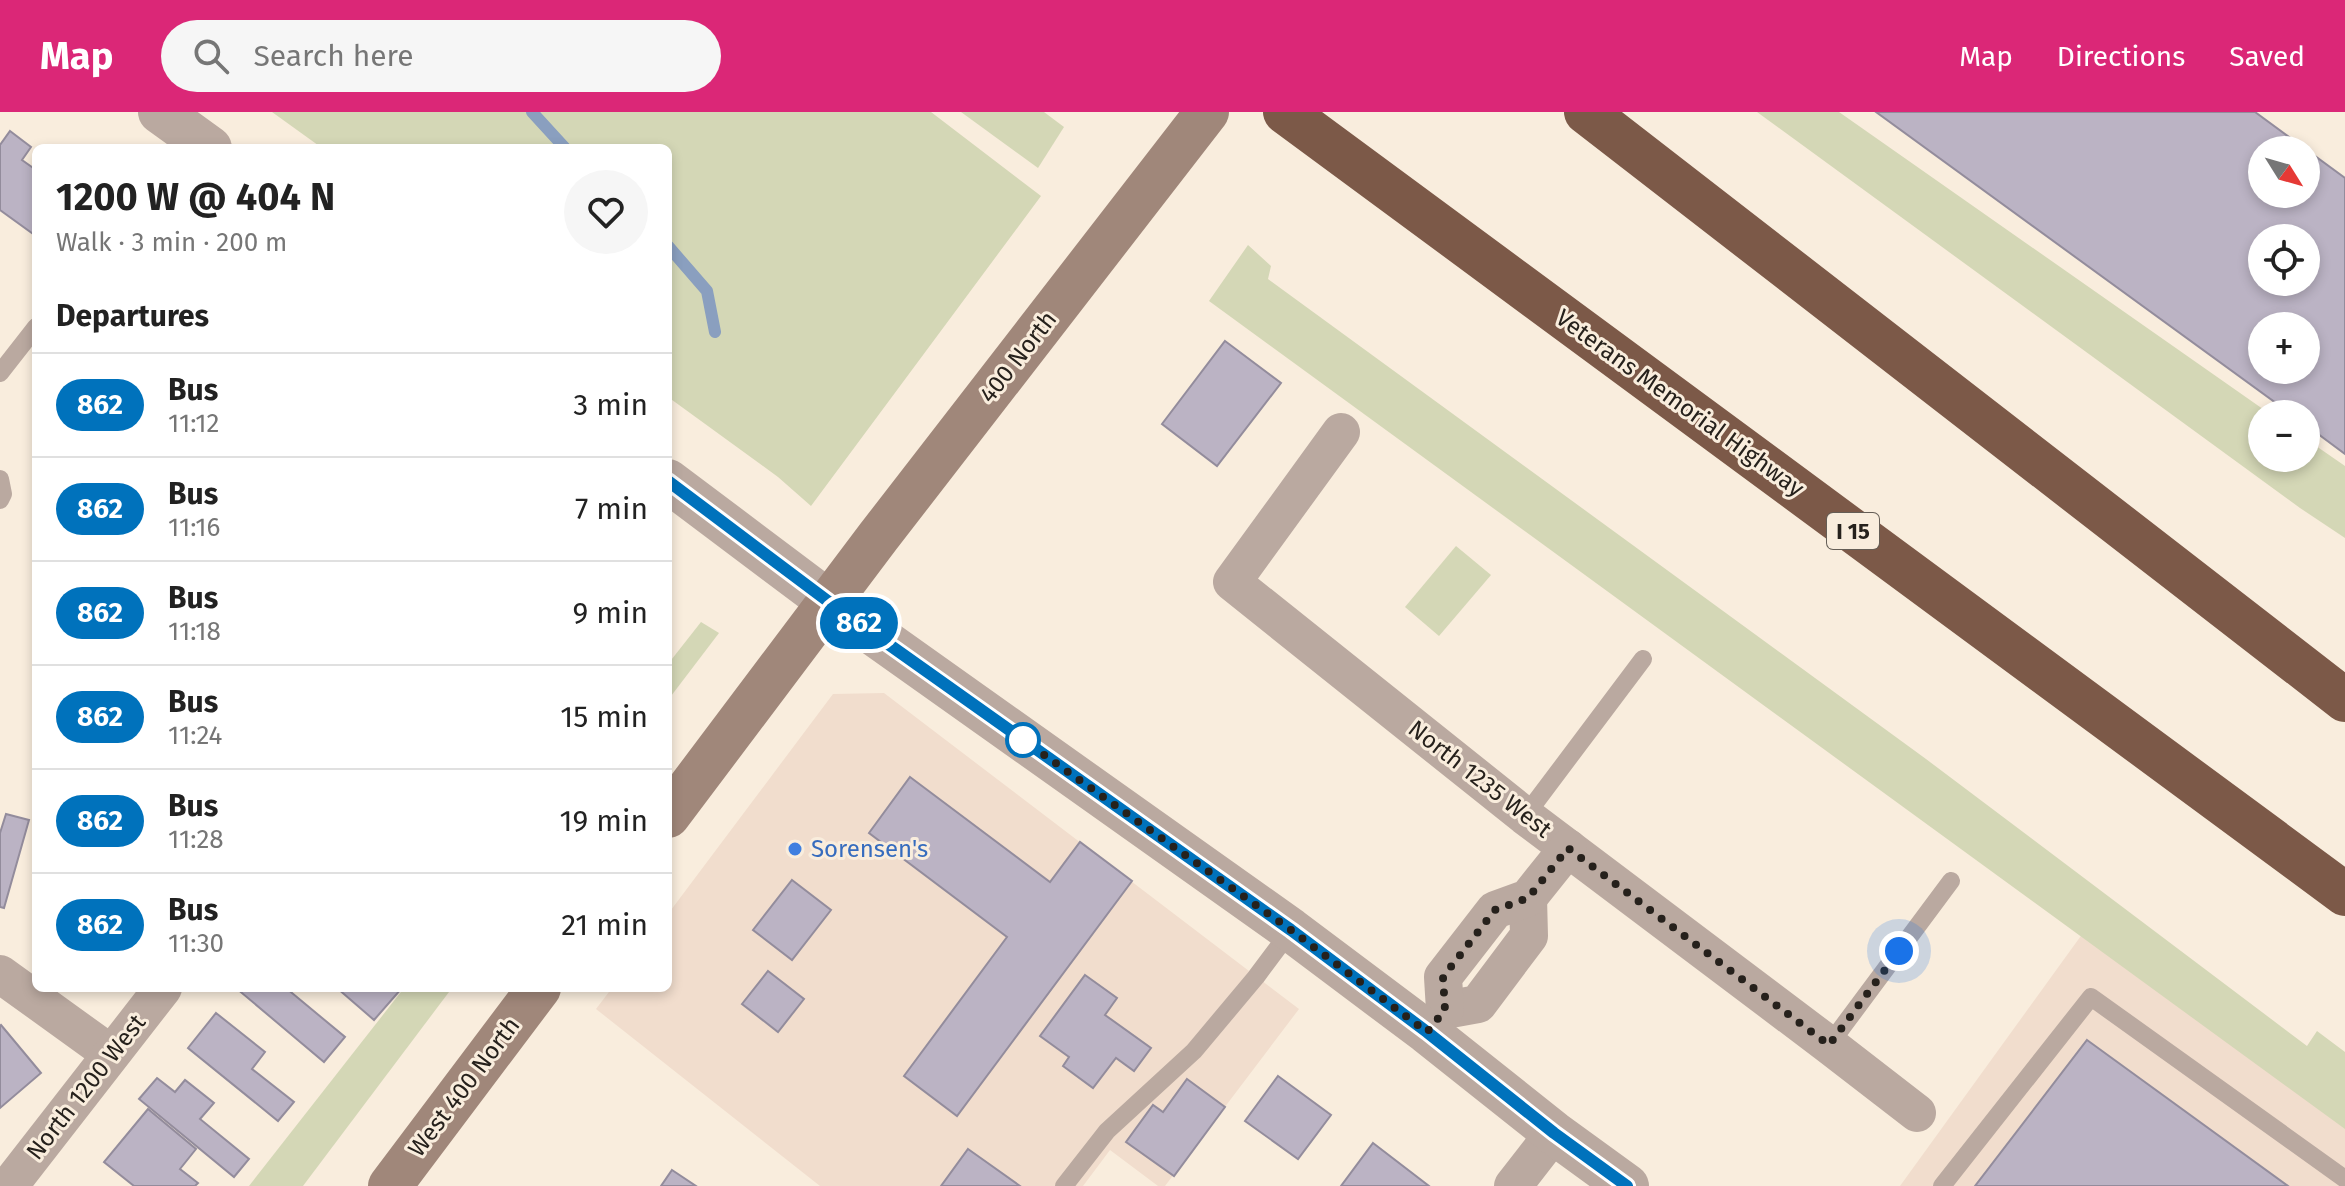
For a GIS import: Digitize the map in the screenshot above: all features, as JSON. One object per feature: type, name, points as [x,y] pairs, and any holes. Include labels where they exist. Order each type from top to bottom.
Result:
[{"type":"highway","name":"Veterans Memorial Highway","points":[[1285,112],[2345,894]]},
{"type":"highway","points":[[1586,112],[2345,700]]},
{"type":"main road","name":"400 North","points":[[829,602],[1207,112]]},
{"type":"main road","points":[[672,811],[829,602]]},
{"type":"main road","name":"West 400 North","points":[[390,1186],[536,992]]},
{"type":"street","name":"North 1235 West","points":[[1341,432],[1232,582],[1525,816],[1917,1113]]},
{"type":"street","points":[[672,484],[829,602],[1291,930],[1436,1021],[1554,1133],[1627,1186]]},
{"type":"street","points":[[1436,1021],[1478,1004],[1529,936],[1528,898],[1568,848]]},
{"type":"street","points":[[0,974],[111,1054]]},
{"type":"street","name":"North 1200 West","points":[[9,1186],[160,992]]},
{"type":"street","points":[[1513,1186],[1554,1133]]},
{"type":"lane","points":[[0,373],[32,332]]},
{"type":"lane","points":[[0,479],[3,494],[0,500]]},
{"type":"lane","points":[[1525,816],[1643,659]]},
{"type":"lane","points":[[1829,1045],[1951,881]]},
{"type":"lane","points":[[1064,1186],[1107,1131],[1194,1051],[1291,930]]},
{"type":"lane","points":[[1942,1186],[2091,997],[2345,1179]]},
{"type":"shaded area","points":[[884,693],[1299,1009],[1165,1186],[1158,1186],[1110,1150],[1083,1186],[820,1186],[596,1009],[609,992],[672,992],[672,909],[833,694]]},
{"type":"shaded area","points":[[2083,933],[2345,1126],[2345,1186],[1900,1186]]},
{"type":"green space","points":[[272,112],[931,112],[1041,196],[811,506],[778,477],[672,400],[672,144],[316,144]]},
{"type":"green space","points":[[961,112],[1044,112],[1064,127],[1038,168]]},
{"type":"green space","points":[[1757,112],[1839,112],[2250,400],[2248,470]]},
{"type":"green space","points":[[1248,245],[1271,266],[1268,279],[1926,759],[2307,1046],[2317,1031],[2345,1052],[2345,1129],[1209,301]]},
{"type":"green space","points":[[2320,449],[2345,466],[2345,538],[2251,472],[2320,472]]},
{"type":"green space","points":[[1456,546],[1491,575],[1439,636],[1405,607]]},
{"type":"green space","points":[[701,622],[719,633],[672,695],[672,659]]},
{"type":"green space","points":[[401,992],[449,992],[303,1186],[249,1186]]},
{"type":"building","points":[[1876,112],[2255,112],[2288,136],[2248,136],[2248,208],[2320,208],[2320,160],[2345,178],[2345,454],[2320,435],[2320,400],[2272,400],[2250,384],[2320,384],[2320,312],[2248,312],[2248,383]]},
{"type":"building","points":[[10,131],[31,147],[22,160],[32,167],[32,233],[0,210],[0,145]]},
{"type":"building","points":[[1225,341],[1281,383],[1217,466],[1162,424]]},
{"type":"building","points":[[910,777],[1050,882],[1080,842],[1132,881],[957,1116],[904,1076],[1007,937],[869,833]]},
{"type":"building","points":[[6,814],[29,820],[4,908],[0,907],[0,833]]},
{"type":"building","points":[[792,880],[831,910],[792,960],[753,930]]},
{"type":"building","points":[[768,971],[804,999],[778,1032],[742,1004]]},
{"type":"building","points":[[1085,975],[1117,998],[1105,1015],[1151,1048],[1134,1071],[1116,1058],[1093,1088],[1063,1066],[1069,1057],[1040,1036]]},
{"type":"building","points":[[241,992],[291,992],[345,1037],[324,1062]]},
{"type":"building","points":[[342,992],[398,992],[374,1020]]},
{"type":"building","points":[[216,1013],[265,1052],[252,1069],[294,1102],[278,1121],[188,1048]]},
{"type":"building","points":[[0,1026],[41,1073],[0,1108]]},
{"type":"building","points":[[2087,1040],[2288,1186],[1975,1186]]},
{"type":"building","points":[[1278,1076],[1331,1115],[1298,1159],[1245,1121]]},
{"type":"building","points":[[157,1078],[175,1092],[185,1080],[214,1103],[200,1119],[249,1159],[234,1177],[139,1099]]},
{"type":"building","points":[[1187,1079],[1225,1107],[1174,1176],[1126,1142],[1153,1105],[1163,1112]]},
{"type":"building","points":[[148,1109],[196,1149],[180,1169],[198,1183],[195,1186],[134,1186],[104,1162]]},
{"type":"building","points":[[1373,1143],[1429,1186],[1341,1186]]},
{"type":"building","points":[[968,1149],[1020,1186],[941,1186]]},
{"type":"building","points":[[672,1170],[696,1186],[661,1186]]},
{"type":"waterway","points":[[532,112],[561,144]]},
{"type":"waterway","points":[[672,251],[707,291],[715,332]]},
{"type":"bus line","name":"862","points":[[672,484],[829,602],[1291,930],[1627,1186]]},
{"type":"place","name":"Sorensen's","points":[[795,849]]},
{"type":"route","points":[[1023,740],[1016,735],[1291,930],[1427,1032],[1445,1010],[1443,977],[1495,910],[1528,898],[1568,848],[1829,1045],[1899,951]]}]
